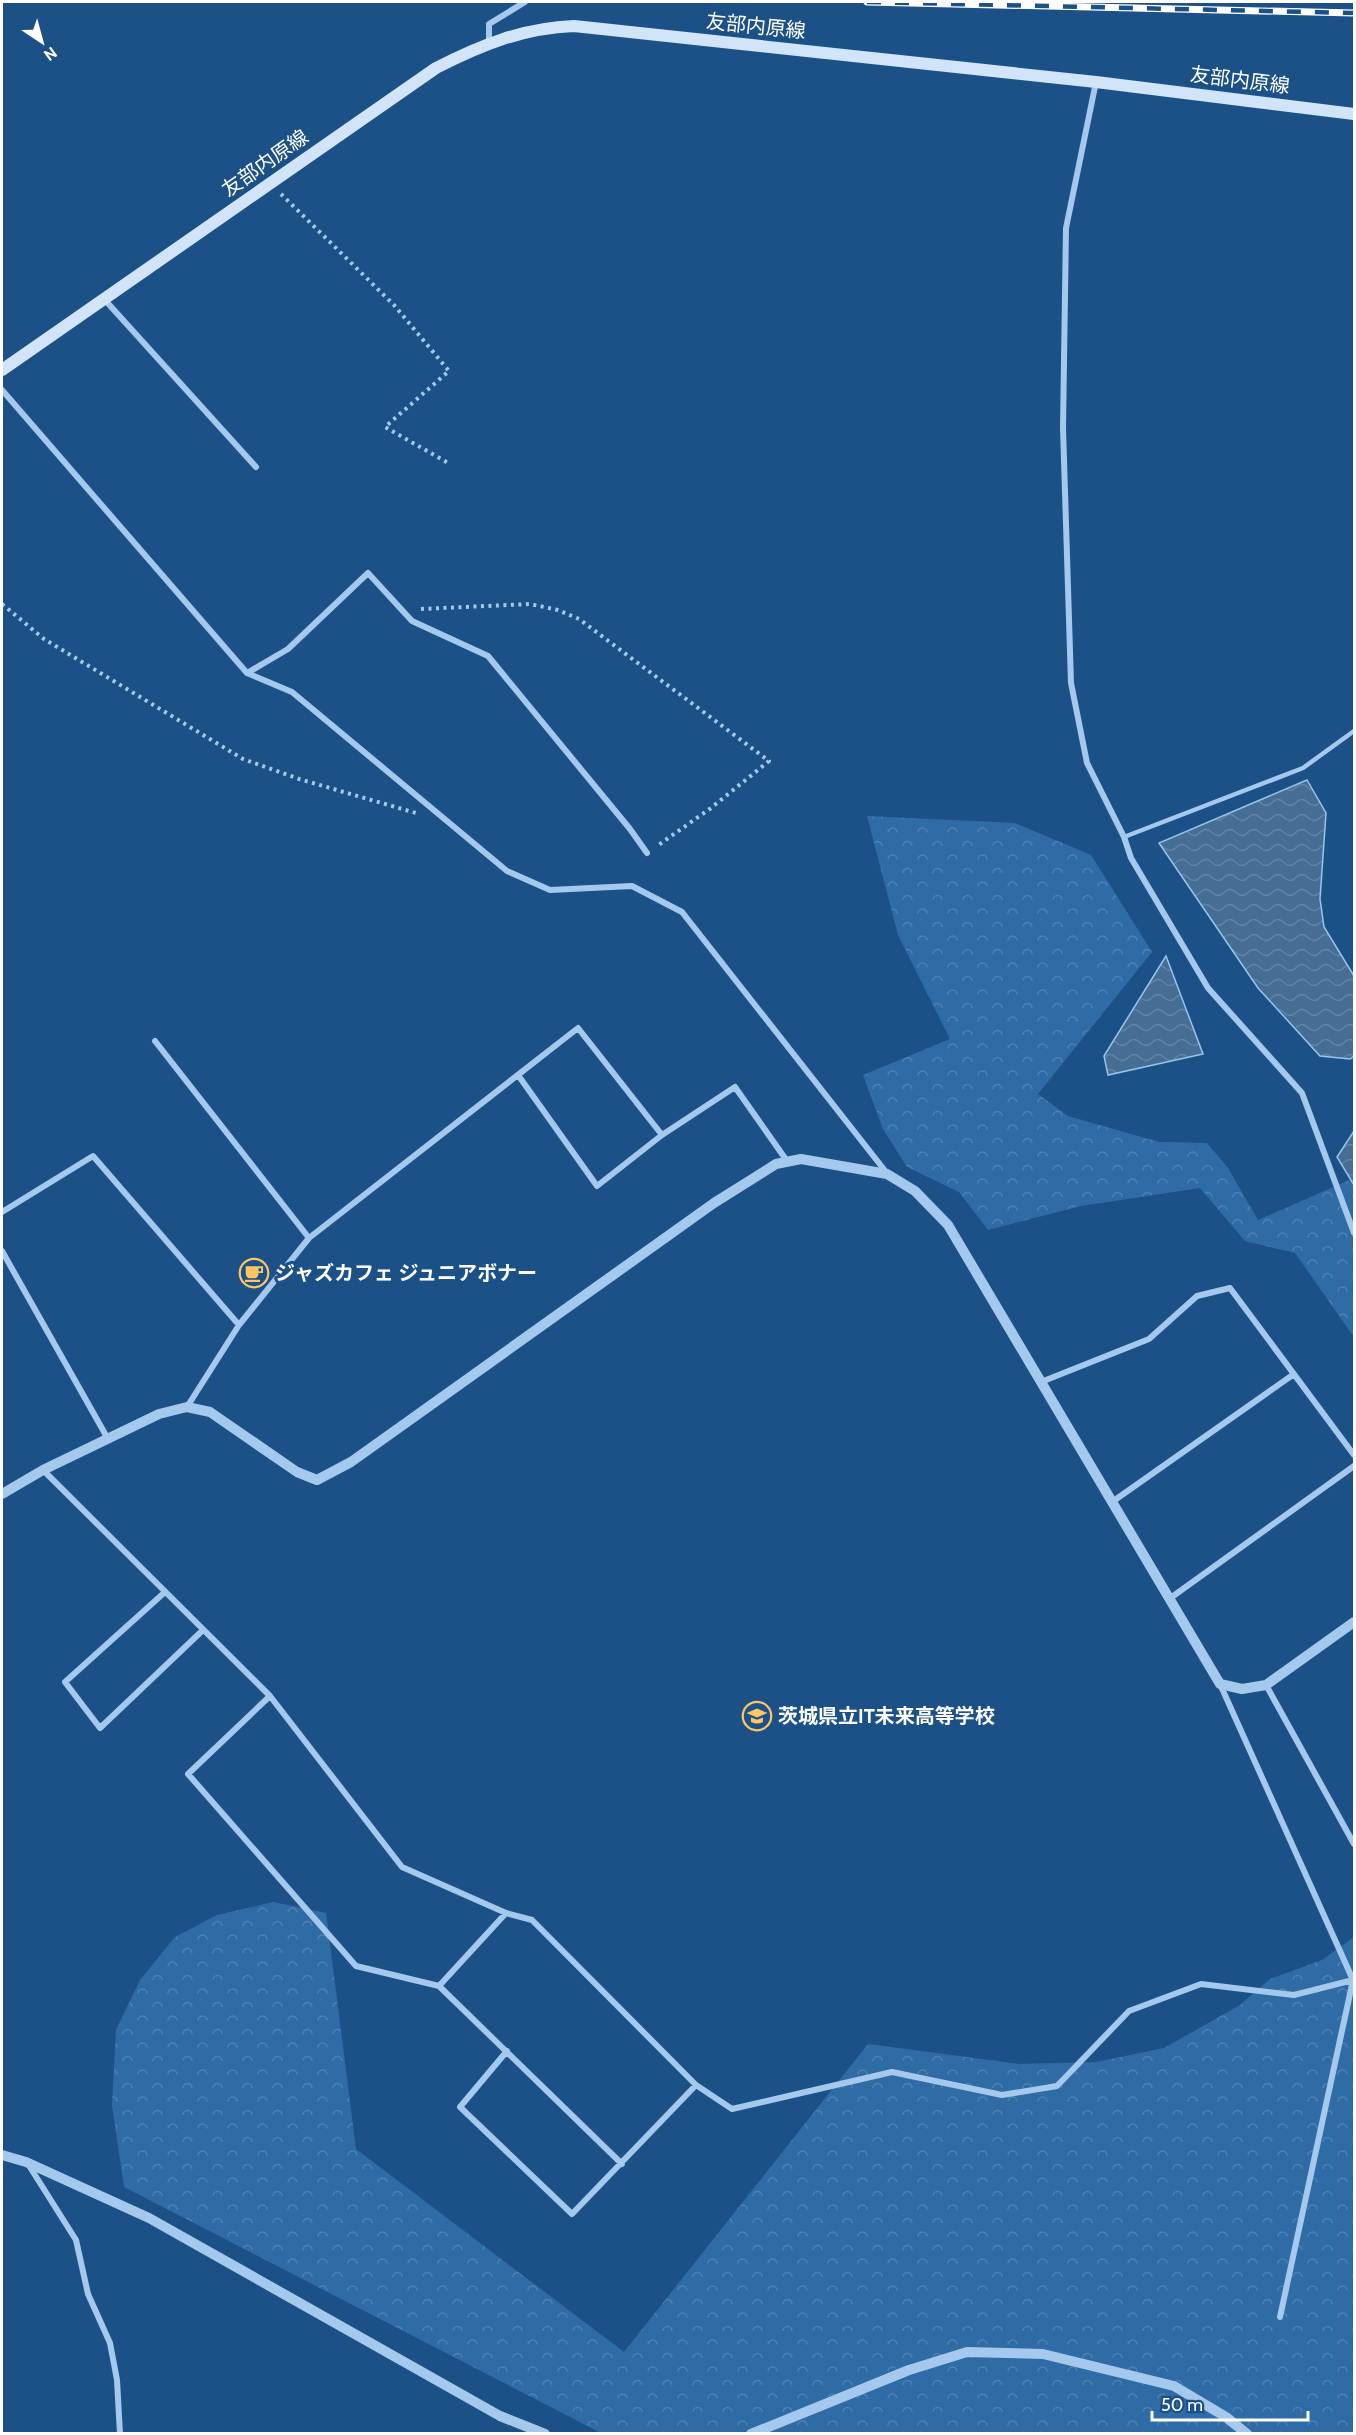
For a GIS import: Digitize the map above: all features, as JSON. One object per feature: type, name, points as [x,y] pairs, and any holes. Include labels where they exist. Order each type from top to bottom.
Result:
[{"type":"main road","name":"友部内原線","points":[[2,370],[436,68],[489,42],[547,27],[574,26],[1096,82],[1354,114]]},
{"type":"street","points":[[489,42],[489,24],[525,2]]},
{"type":"street","points":[[1096,82],[1066,228],[1063,428],[1071,683],[1087,763],[1124,837],[1131,858],[1208,988],[1302,1094],[1354,1233]]},
{"type":"street","points":[[104,299],[256,467]]},
{"type":"street","points":[[2,390],[247,673],[292,692],[507,871],[550,890],[632,886],[682,912],[887,1174],[915,1191],[948,1225],[1220,1684],[1353,1980],[1280,2317]]},
{"type":"street","points":[[247,673],[288,649],[368,573],[412,621],[488,657],[630,829],[647,853]]},
{"type":"street","points":[[187,1407],[239,1325],[309,1238],[578,1028],[662,1135]]},
{"type":"street","points":[[155,1041],[309,1238]]},
{"type":"street","points":[[518,1075],[597,1186],[662,1135],[735,1087],[787,1161]]},
{"type":"street","points":[[2,1212],[93,1156],[239,1325]]},
{"type":"street","points":[[2,1494],[43,1470],[159,1414],[187,1407],[210,1412],[297,1472],[317,1480],[351,1462],[714,1203],[776,1164],[801,1159],[887,1174]]},
{"type":"street","points":[[2,1251],[108,1439]]},
{"type":"street","points":[[1041,1382],[1149,1339],[1197,1296],[1230,1288],[1354,1455]]},
{"type":"street","points":[[1112,1502],[1294,1374]]},
{"type":"street","points":[[1169,1599],[1354,1466]]},
{"type":"street","points":[[43,1470],[270,1696],[402,1867],[507,1913],[531,1920],[696,2085],[732,2109],[892,2072],[1002,2095],[1057,2086],[1129,2011],[1201,1984],[1294,1995],[1353,1980]]},
{"type":"street","points":[[165,1592],[65,1682],[100,1728],[203,1630]]},
{"type":"street","points":[[1220,1684],[1242,1689],[1266,1685],[1354,1622]]},
{"type":"street","points":[[1266,1685],[1354,1844]]},
{"type":"street","points":[[270,1696],[188,1774],[356,1966],[439,1986],[622,2164]]},
{"type":"street","points":[[439,1986],[507,1913]]},
{"type":"street","points":[[507,2051],[460,2107],[572,2214],[696,2085]]},
{"type":"street","points":[[2,2155],[26,2162],[149,2218],[500,2416],[545,2433]]},
{"type":"street","points":[[26,2162],[76,2240],[88,2294],[110,2343],[117,2380],[120,2433]]},
{"type":"street","points":[[751,2433],[909,2370],[967,2352],[1043,2354],[1174,2385],[1226,2417],[1247,2433]]},
{"type":"lane","points":[[1124,837],[1303,768],[1354,731]]},
{"type":"path","points":[[270,184],[394,305],[449,371],[385,427],[450,464]]},
{"type":"path","points":[[2,604],[44,639],[243,759],[298,779],[446,821]]},
{"type":"path","points":[[406,614],[419,609],[530,604],[579,619],[769,762],[711,808],[647,853]]},
{"type":"green space","points":[[867,816],[1015,823],[1091,855],[1152,952],[1038,1094],[1068,1116],[1159,1142],[1207,1143],[1228,1168],[1258,1220],[1354,1178],[1354,1337],[1295,1253],[1245,1241],[1200,1188],[1081,1206],[988,1230],[959,1192],[907,1167],[883,1129],[863,1075],[950,1039],[898,935]]},
{"type":"green space","points":[[273,1902],[326,1913],[356,2149],[624,2352],[868,2044],[1019,2064],[1096,2062],[1164,2048],[1240,2005],[1270,1979],[1322,1960],[1354,1937],[1354,2433],[601,2433],[124,2187],[112,2105],[116,2030],[140,1980],[175,1937],[217,1915]]},
{"type":"water","points":[[1307,780],[1326,813],[1320,899],[1324,927],[1354,976],[1354,1056],[1350,1059],[1320,1056],[1258,988],[1159,843]]},
{"type":"water","points":[[1166,956],[1203,1054],[1108,1075],[1104,1056]]},
{"type":"water","points":[[1354,1131],[1354,1185],[1337,1157]]},
{"type":"railway","points":[[867,2],[1354,13]]},
{"type":"place","name":"ジャズカフェ ジュニアボナー","points":[[254,1273]]},
{"type":"place","name":"茨城県立IT未来高等学校","points":[[757,1716]]}]
